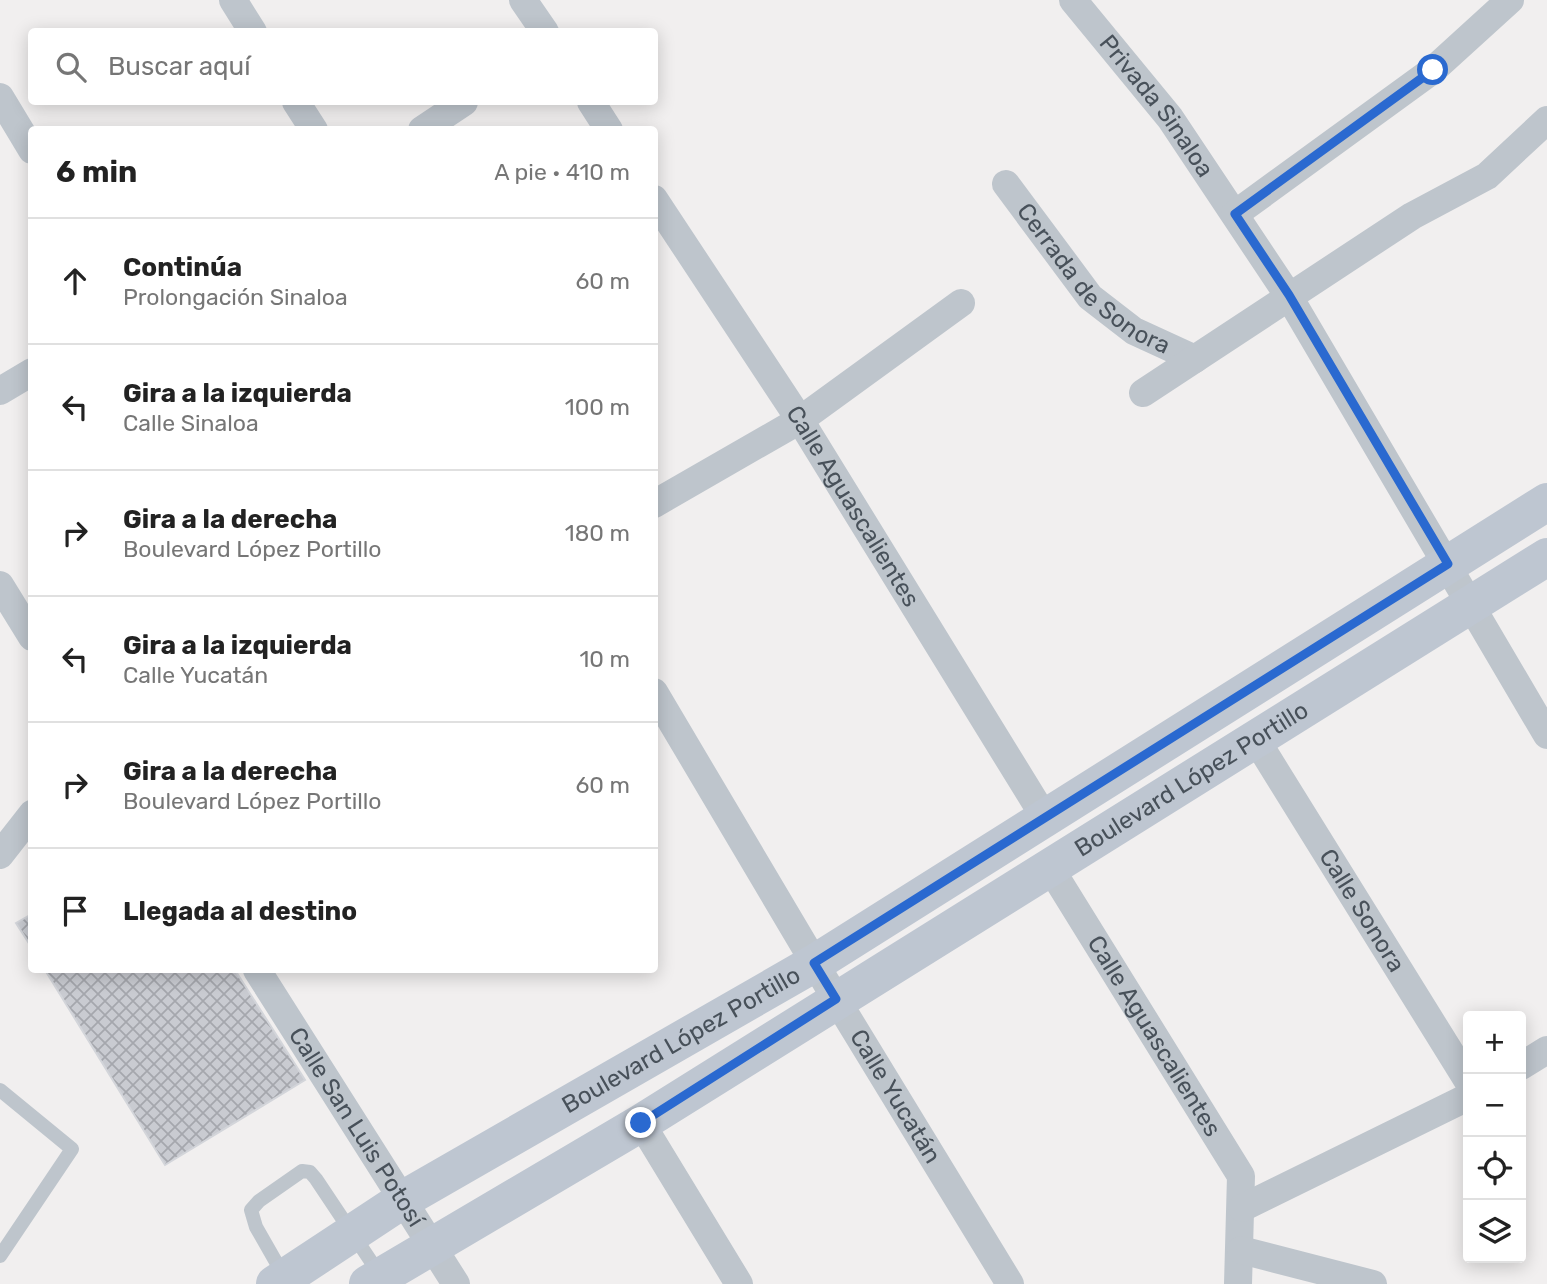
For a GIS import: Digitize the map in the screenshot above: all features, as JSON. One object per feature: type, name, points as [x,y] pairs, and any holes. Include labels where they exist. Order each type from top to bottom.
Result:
[{"type":"main road","name":"Boulevard López Portillo","points":[[279,1281],[404,1199],[814,963],[1547,502]]},
{"type":"main road","name":"Boulevard López Portillo","points":[[374,1280],[641,1123],[1547,557]]},
{"type":"main road","points":[[689,1034],[714,1076]]},
{"type":"street","points":[[233,0],[250,28]]},
{"type":"street","points":[[523,0],[542,28]]},
{"type":"street","name":"Privada Sinaloa","points":[[1073,0],[1170,118],[1289,295],[1547,735]]},
{"type":"street","points":[[1235,214],[1433,70],[1510,0]]},
{"type":"street","points":[[0,96],[28,143]]},
{"type":"street","points":[[298,105],[311,126]]},
{"type":"street","points":[[428,126],[460,105]]},
{"type":"street","points":[[593,105],[606,126]]},
{"type":"street","points":[[1143,393],[1412,216],[1487,176],[1547,120]]},
{"type":"street","name":"Cerrada de Sonora","points":[[1006,184],[1090,298],[1134,331],[1195,359]]},
{"type":"street","name":"Calle Aguascalientes","points":[[658,205],[800,421],[1045,818]]},
{"type":"street","points":[[658,502],[800,421],[961,303]]},
{"type":"street","points":[[0,391],[28,374]]},
{"type":"street","points":[[0,585],[28,631]]},
{"type":"street","name":"Calle Yucatán","points":[[658,699],[814,963],[1010,1284]]},
{"type":"street","name":"Calle Sonora","points":[[1255,738],[1464,1074]]},
{"type":"street","points":[[0,855],[28,819]]},
{"type":"street","name":"Calle Aguascalientes","points":[[1049,866],[1241,1176],[1238,1284]]},
{"type":"street","name":"Calle San Luis Potosí","points":[[259,973],[456,1284]]},
{"type":"street","points":[[1526,1065],[1547,1050]]},
{"type":"street","points":[[1526,1070],[1547,1077]]},
{"type":"street","points":[[1242,1208],[1463,1099]]},
{"type":"street","points":[[641,1123],[739,1284]]},
{"type":"street","points":[[1241,1250],[1373,1284]]},
{"type":"lane","points":[[0,1090],[72,1149],[0,1256]]},
{"type":"lane","points":[[279,1281],[251,1210],[259,1201],[302,1171],[310,1172],[351,1232],[374,1280]]},
{"type":"building","points":[[28,916],[28,942],[16,923]]},
{"type":"building","points":[[47,973],[237,973],[305,1080],[165,1165]]},
{"type":"route","points":[[641,1123],[836,999],[814,963],[1448,564],[1289,295],[1235,214],[1433,70]]}]
